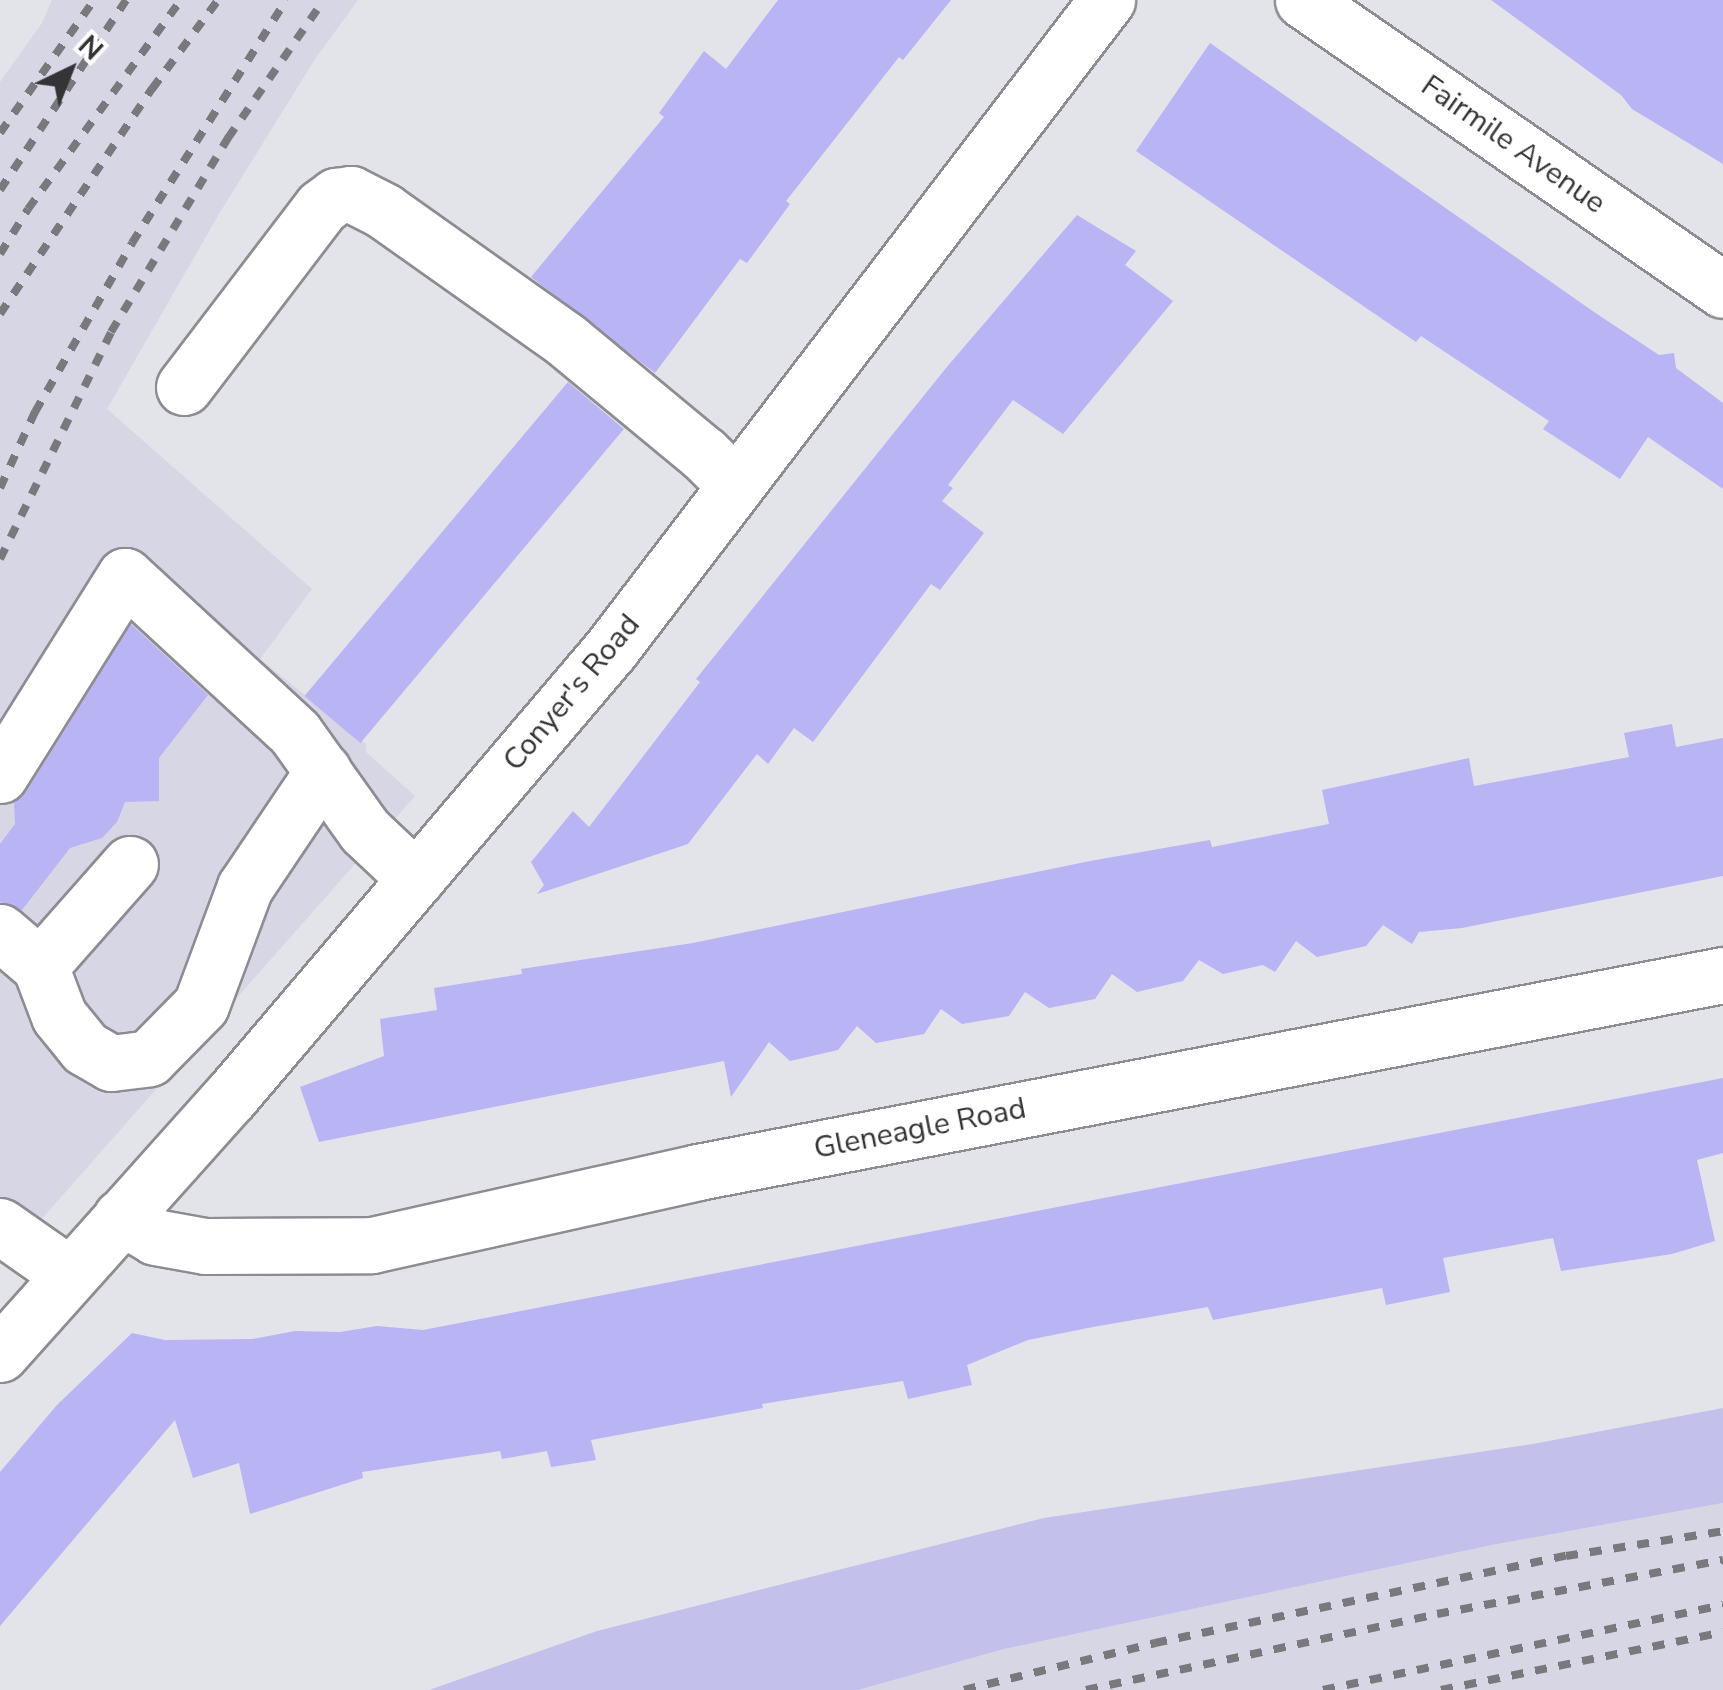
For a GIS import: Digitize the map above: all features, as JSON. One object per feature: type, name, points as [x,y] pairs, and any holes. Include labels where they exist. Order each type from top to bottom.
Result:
[{"type":"street","name":"Conyer's Road","points":[[0,1354],[231,1096],[610,649],[1107,0]]},
{"type":"street","name":"Fairmile Avenue","points":[[1303,0],[1723,290]]},
{"type":"street","points":[[184,387],[321,208],[336,196],[351,194],[384,211],[566,340],[704,454],[736,486]]},
{"type":"street","points":[[0,776],[125,576],[252,690],[324,771],[365,830],[416,879]]},
{"type":"street","points":[[130,864],[20,949],[59,1016],[86,1048],[110,1062],[149,1058],[201,1005],[245,887],[324,771]]},
{"type":"street","name":"Gleneagle Road","points":[[121,1216],[155,1237],[205,1246],[372,1245],[718,1168],[1723,975]]},
{"type":"street","points":[[0,1226],[70,1275]]},
{"type":"shaded area","points":[[52,0],[358,0],[315,59],[219,214],[107,409],[312,589],[260,659],[366,744],[366,752],[415,796],[32,1230],[0,1204],[0,82],[42,23]]},
{"type":"shaded area","points":[[1723,1408],[1723,1503],[1492,1545],[1004,1649],[858,1690],[429,1690],[597,1631],[1044,1518],[1533,1444]]},
{"type":"shaded area","points":[[1723,1503],[1723,1690],[858,1690],[1004,1649],[1492,1545]]},
{"type":"building","points":[[778,0],[951,0],[903,60],[899,57],[786,201],[790,204],[747,263],[740,259],[655,373],[531,277],[664,117],[659,113],[704,51],[726,69]]},
{"type":"building","points":[[1491,0],[1723,0],[1723,164],[1632,109],[1621,95]]},
{"type":"building","points":[[1210,43],[1594,312],[1659,355],[1674,353],[1676,368],[1723,403],[1723,489],[1648,437],[1620,479],[1543,429],[1549,421],[1421,336],[1416,342],[1136,151]]},
{"type":"building","points":[[1077,215],[1136,251],[1125,265],[1173,301],[1063,434],[1013,400],[948,485],[953,488],[942,501],[984,533],[940,590],[931,584],[813,742],[794,728],[768,764],[757,754],[688,844],[537,894],[544,885],[531,862],[573,811],[589,827],[700,682],[696,679],[946,368]]},
{"type":"building","points":[[568,382],[624,429],[360,743],[304,696]]},
{"type":"building","points":[[131,624],[208,695],[159,758],[159,801],[125,802],[117,822],[102,838],[70,848],[22,910],[0,902],[0,844],[15,824],[14,803],[26,792]]},
{"type":"building","points":[[1672,724],[1676,747],[1723,738],[1723,876],[1462,928],[1419,932],[1412,944],[1383,925],[1366,946],[1317,957],[1296,941],[1275,972],[1263,965],[1223,974],[1199,960],[1183,981],[1137,992],[1112,974],[1095,999],[1049,1008],[1025,992],[1009,1016],[962,1024],[941,1009],[924,1034],[876,1043],[857,1026],[838,1050],[790,1061],[769,1042],[731,1097],[724,1061],[319,1142],[300,1087],[384,1056],[380,1019],[437,1010],[434,988],[522,974],[521,969],[693,943],[1090,861],[1210,840],[1212,847],[1329,824],[1322,790],[1469,758],[1474,786],[1576,767],[1629,757],[1624,733]]},
{"type":"building","points":[[1723,1078],[1723,1153],[1697,1160],[1715,1241],[1672,1254],[1561,1271],[1553,1238],[1443,1258],[1450,1292],[1386,1305],[1382,1288],[1213,1320],[1208,1307],[1093,1327],[1028,1340],[967,1365],[972,1385],[908,1399],[903,1381],[762,1404],[763,1408],[591,1440],[596,1460],[551,1467],[547,1451],[502,1459],[500,1451],[362,1472],[363,1478],[250,1514],[239,1463],[193,1478],[175,1420],[0,1626],[0,1472],[57,1405],[132,1333],[165,1340],[252,1339],[295,1331],[340,1332],[377,1326],[423,1330]]},
{"type":"railway","points":[[0,133],[94,0]]},
{"type":"railway","points":[[0,190],[126,0]]},
{"type":"railway","points":[[0,254],[28,209],[181,0]]},
{"type":"railway","points":[[0,314],[152,89],[218,0]]},
{"type":"railway","points":[[0,488],[35,412],[132,243],[286,0]]},
{"type":"railway","points":[[0,559],[111,332],[228,138],[324,0]]},
{"type":"railway","points":[[964,1690],[1155,1643],[1566,1556],[1723,1531]]},
{"type":"railway","points":[[1086,1690],[1437,1614],[1723,1560]]},
{"type":"railway","points":[[1323,1690],[1723,1605]]},
{"type":"railway","points":[[1441,1690],[1723,1632]]}]
